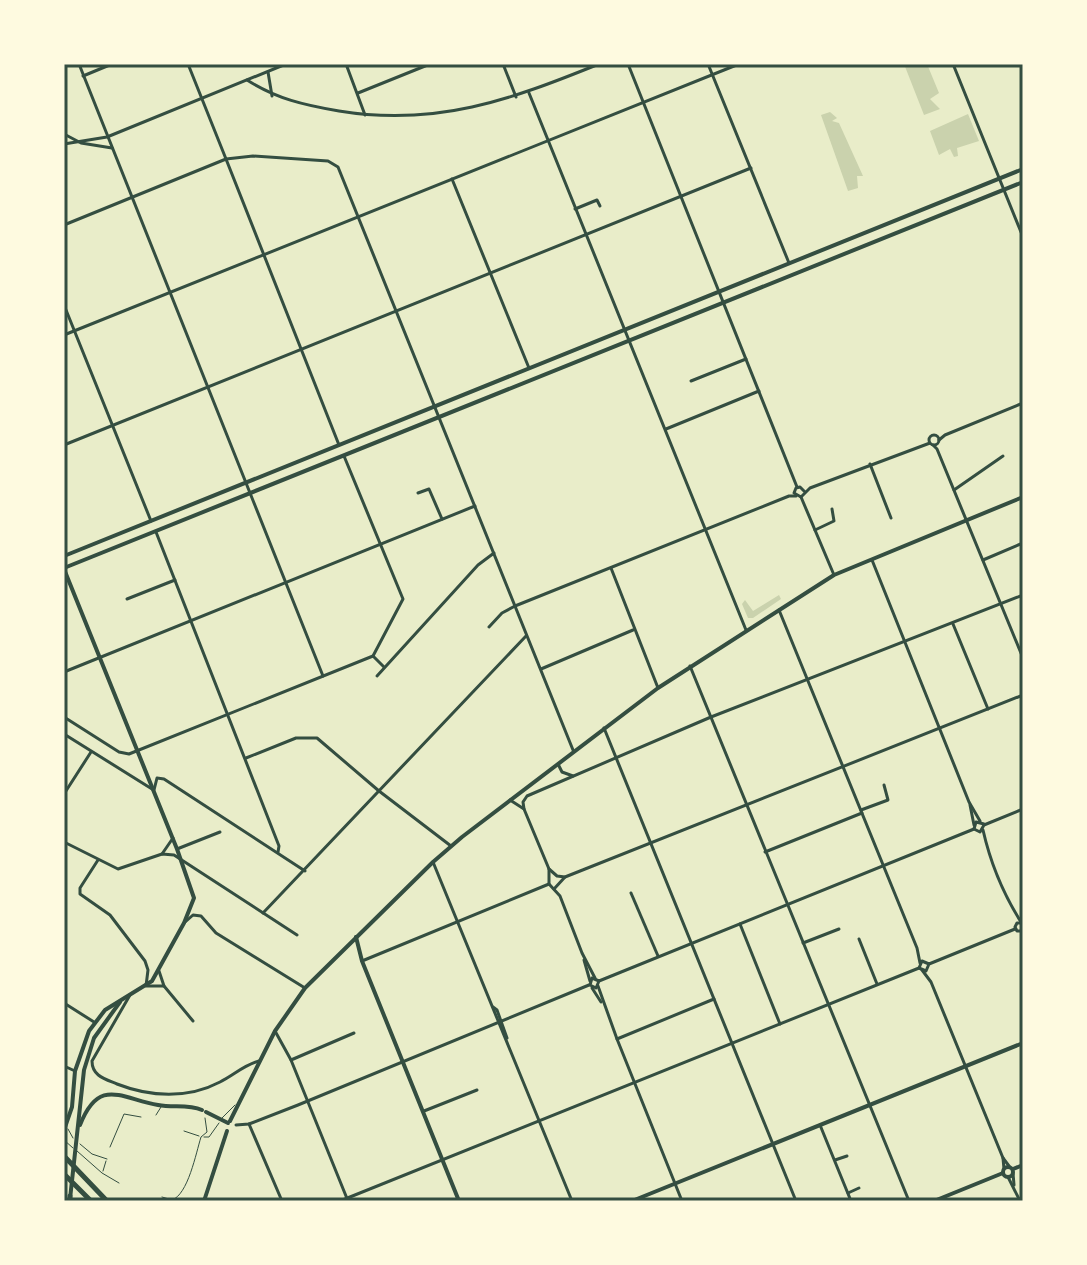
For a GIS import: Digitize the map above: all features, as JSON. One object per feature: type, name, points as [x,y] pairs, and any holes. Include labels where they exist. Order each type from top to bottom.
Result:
[{"type":"highway","points":[[64,1156],[107,1199]]},
{"type":"highway","points":[[64,1174],[91,1201]]},
{"type":"highway","points":[[79,1187],[83,1201]]},
{"type":"main road","points":[[65,554],[1023,169]]},
{"type":"main road","points":[[66,1128],[72,1107],[75,1071],[94,1022],[105,1010],[146,986],[159,971],[194,898],[181,858],[64,571],[1023,182]]},
{"type":"main road","points":[[78,1131],[87,1107],[96,1098],[109,1094],[163,1106],[196,1107],[232,1123],[238,1103],[275,1031],[305,988],[451,846],[658,688],[834,575],[1023,497]]},
{"type":"main road","points":[[356,937],[362,961],[459,1201]]},
{"type":"main road","points":[[70,1199],[84,1070],[101,1026],[121,1000]]},
{"type":"main road","points":[[632,1201],[1023,1043]]},
{"type":"main road","points":[[204,1201],[227,1131]]},
{"type":"main road","points":[[934,1201],[1023,1165]]},
{"type":"street","points":[[79,64],[323,676]]},
{"type":"street","points":[[83,76],[112,64]]},
{"type":"street","points":[[188,64],[339,445]]},
{"type":"street","points":[[64,144],[107,137],[286,64]]},
{"type":"street","points":[[346,64],[365,115]]},
{"type":"street","points":[[358,93],[430,64]]},
{"type":"street","points":[[503,64],[516,97]]},
{"type":"street","points":[[247,80],[272,96],[365,115],[437,114],[468,110],[529,93],[599,64]]},
{"type":"street","points":[[708,64],[789,263]]},
{"type":"street","points":[[64,335],[739,64]]},
{"type":"street","points":[[953,64],[1023,237]]},
{"type":"street","points":[[627,65],[720,291],[778,446],[800,489],[799,497],[834,575]]},
{"type":"street","points":[[268,71],[272,96]]},
{"type":"street","points":[[529,93],[746,630]]},
{"type":"street","points":[[64,134],[81,143],[112,148]]},
{"type":"street","points":[[64,225],[226,159],[253,156],[328,161],[338,167],[573,750]]},
{"type":"street","points":[[64,445],[751,168]]},
{"type":"street","points":[[452,179],[530,368]]},
{"type":"street","points":[[575,209],[597,200],[600,206]]},
{"type":"street","points":[[64,305],[151,521]]},
{"type":"street","points":[[691,381],[746,359]]},
{"type":"street","points":[[665,430],[759,391]]},
{"type":"street","points":[[489,627],[502,613],[515,606],[800,489],[810,488],[934,441],[1023,403]]},
{"type":"street","points":[[934,441],[1023,658]]},
{"type":"street","points":[[64,717],[119,752],[137,752],[373,656],[403,599],[344,456]]},
{"type":"street","points":[[954,490],[1003,456]]},
{"type":"street","points":[[870,464],[891,518]]},
{"type":"street","points":[[418,493],[429,489],[443,519]]},
{"type":"street","points":[[799,497],[800,489]]},
{"type":"street","points":[[789,496],[799,497]]},
{"type":"street","points":[[64,672],[475,506]]},
{"type":"street","points":[[815,530],[834,521],[832,509]]},
{"type":"street","points":[[156,532],[246,758],[279,846],[278,852]]},
{"type":"street","points":[[983,560],[1023,543]]},
{"type":"street","points":[[377,676],[478,565],[494,553]]},
{"type":"street","points":[[872,560],[969,802],[982,825],[987,846],[1023,938]]},
{"type":"street","points":[[611,568],[658,688]]},
{"type":"street","points":[[127,599],[175,580]]},
{"type":"street","points":[[549,884],[549,869],[524,809],[525,797],[711,717],[1023,595]]},
{"type":"street","points":[[779,609],[1020,1201]]},
{"type":"street","points":[[953,624],[988,709]]},
{"type":"street","points":[[541,669],[634,630]]},
{"type":"street","points":[[263,913],[526,636]]},
{"type":"street","points":[[373,656],[384,667]]},
{"type":"street","points":[[690,666],[909,1201]]},
{"type":"street","points":[[549,869],[557,876],[565,877],[1023,695]]},
{"type":"street","points":[[604,728],[796,1201]]},
{"type":"street","points":[[64,734],[153,791],[156,780],[159,777],[164,779],[305,871]]},
{"type":"street","points":[[246,758],[296,738],[310,737],[321,741],[379,791],[451,846]]},
{"type":"street","points":[[64,794],[91,752]]},
{"type":"street","points":[[557,763],[562,772],[573,776]]},
{"type":"street","points":[[765,852],[888,800],[884,785]]},
{"type":"street","points":[[510,800],[524,809]]},
{"type":"street","points":[[969,802],[975,828],[987,846]]},
{"type":"street","points":[[232,1123],[249,1124],[308,1101],[1023,809]]},
{"type":"street","points":[[975,828],[982,825]]},
{"type":"street","points":[[177,849],[220,832]]},
{"type":"street","points":[[162,854],[173,838]]},
{"type":"street","points":[[64,842],[123,869],[162,854],[174,855],[297,935]]},
{"type":"street","points":[[98,860],[80,888],[80,894],[110,915],[145,961],[148,970],[146,986],[164,986]]},
{"type":"street","points":[[433,862],[572,1201]]},
{"type":"street","points":[[556,888],[565,877]]},
{"type":"street","points":[[362,961],[549,884]]},
{"type":"street","points":[[549,884],[556,888],[560,896],[591,984],[604,1005]]},
{"type":"street","points":[[631,893],[658,957]]},
{"type":"street","points":[[340,1201],[1018,930],[1022,922],[1013,909]]},
{"type":"street","points":[[184,923],[193,915],[201,916],[216,933],[305,988]]},
{"type":"street","points":[[740,924],[780,1024]]},
{"type":"street","points":[[803,943],[839,929]]},
{"type":"street","points":[[859,939],[877,985]]},
{"type":"street","points":[[582,953],[598,981],[604,1005],[682,1201]]},
{"type":"street","points":[[159,971],[164,986],[193,1021]]},
{"type":"street","points":[[591,984],[598,981]]},
{"type":"street","points":[[130,995],[92,1061],[93,1070],[100,1076],[126,1087],[172,1095],[215,1084],[259,1061]]},
{"type":"street","points":[[617,1039],[714,999]]},
{"type":"street","points":[[64,1003],[94,1022]]},
{"type":"street","points":[[275,1031],[291,1060],[348,1200]]},
{"type":"street","points":[[291,1060],[354,1033]]},
{"type":"street","points":[[64,1066],[75,1071]]},
{"type":"street","points":[[424,1111],[477,1090]]},
{"type":"street","points":[[249,1124],[282,1201]]},
{"type":"street","points":[[820,1125],[851,1201]]},
{"type":"street","points":[[835,1160],[847,1156]]},
{"type":"street","points":[[848,1193],[859,1188]]},
{"type":"lane","points":[[184,1131],[209,1137],[228,1109],[238,1103]]},
{"type":"lane","points":[[156,1115],[163,1106]]},
{"type":"lane","points":[[162,1197],[172,1201],[181,1196],[201,1137],[205,1136],[208,1127],[204,1113]]},
{"type":"lane","points":[[110,1147],[124,1114],[141,1117]]},
{"type":"lane","points":[[66,1128],[84,1148],[107,1159]]},
{"type":"lane","points":[[64,1140],[102,1173],[119,1183]]},
{"type":"lane","points":[[102,1173],[108,1154]]},
{"type":"green space","points":[[904,64],[927,64],[939,93],[930,99],[940,109],[924,115]]},
{"type":"green space","points":[[830,112],[837,118],[832,121],[839,123],[863,176],[857,176],[858,188],[848,191],[821,115]]},
{"type":"green space","points":[[968,114],[979,141],[957,148],[958,156],[954,157],[950,149],[939,155],[930,131]]},
{"type":"green space","points":[[779,595],[781,599],[753,618],[748,618],[742,604],[745,600],[753,611]]}]
